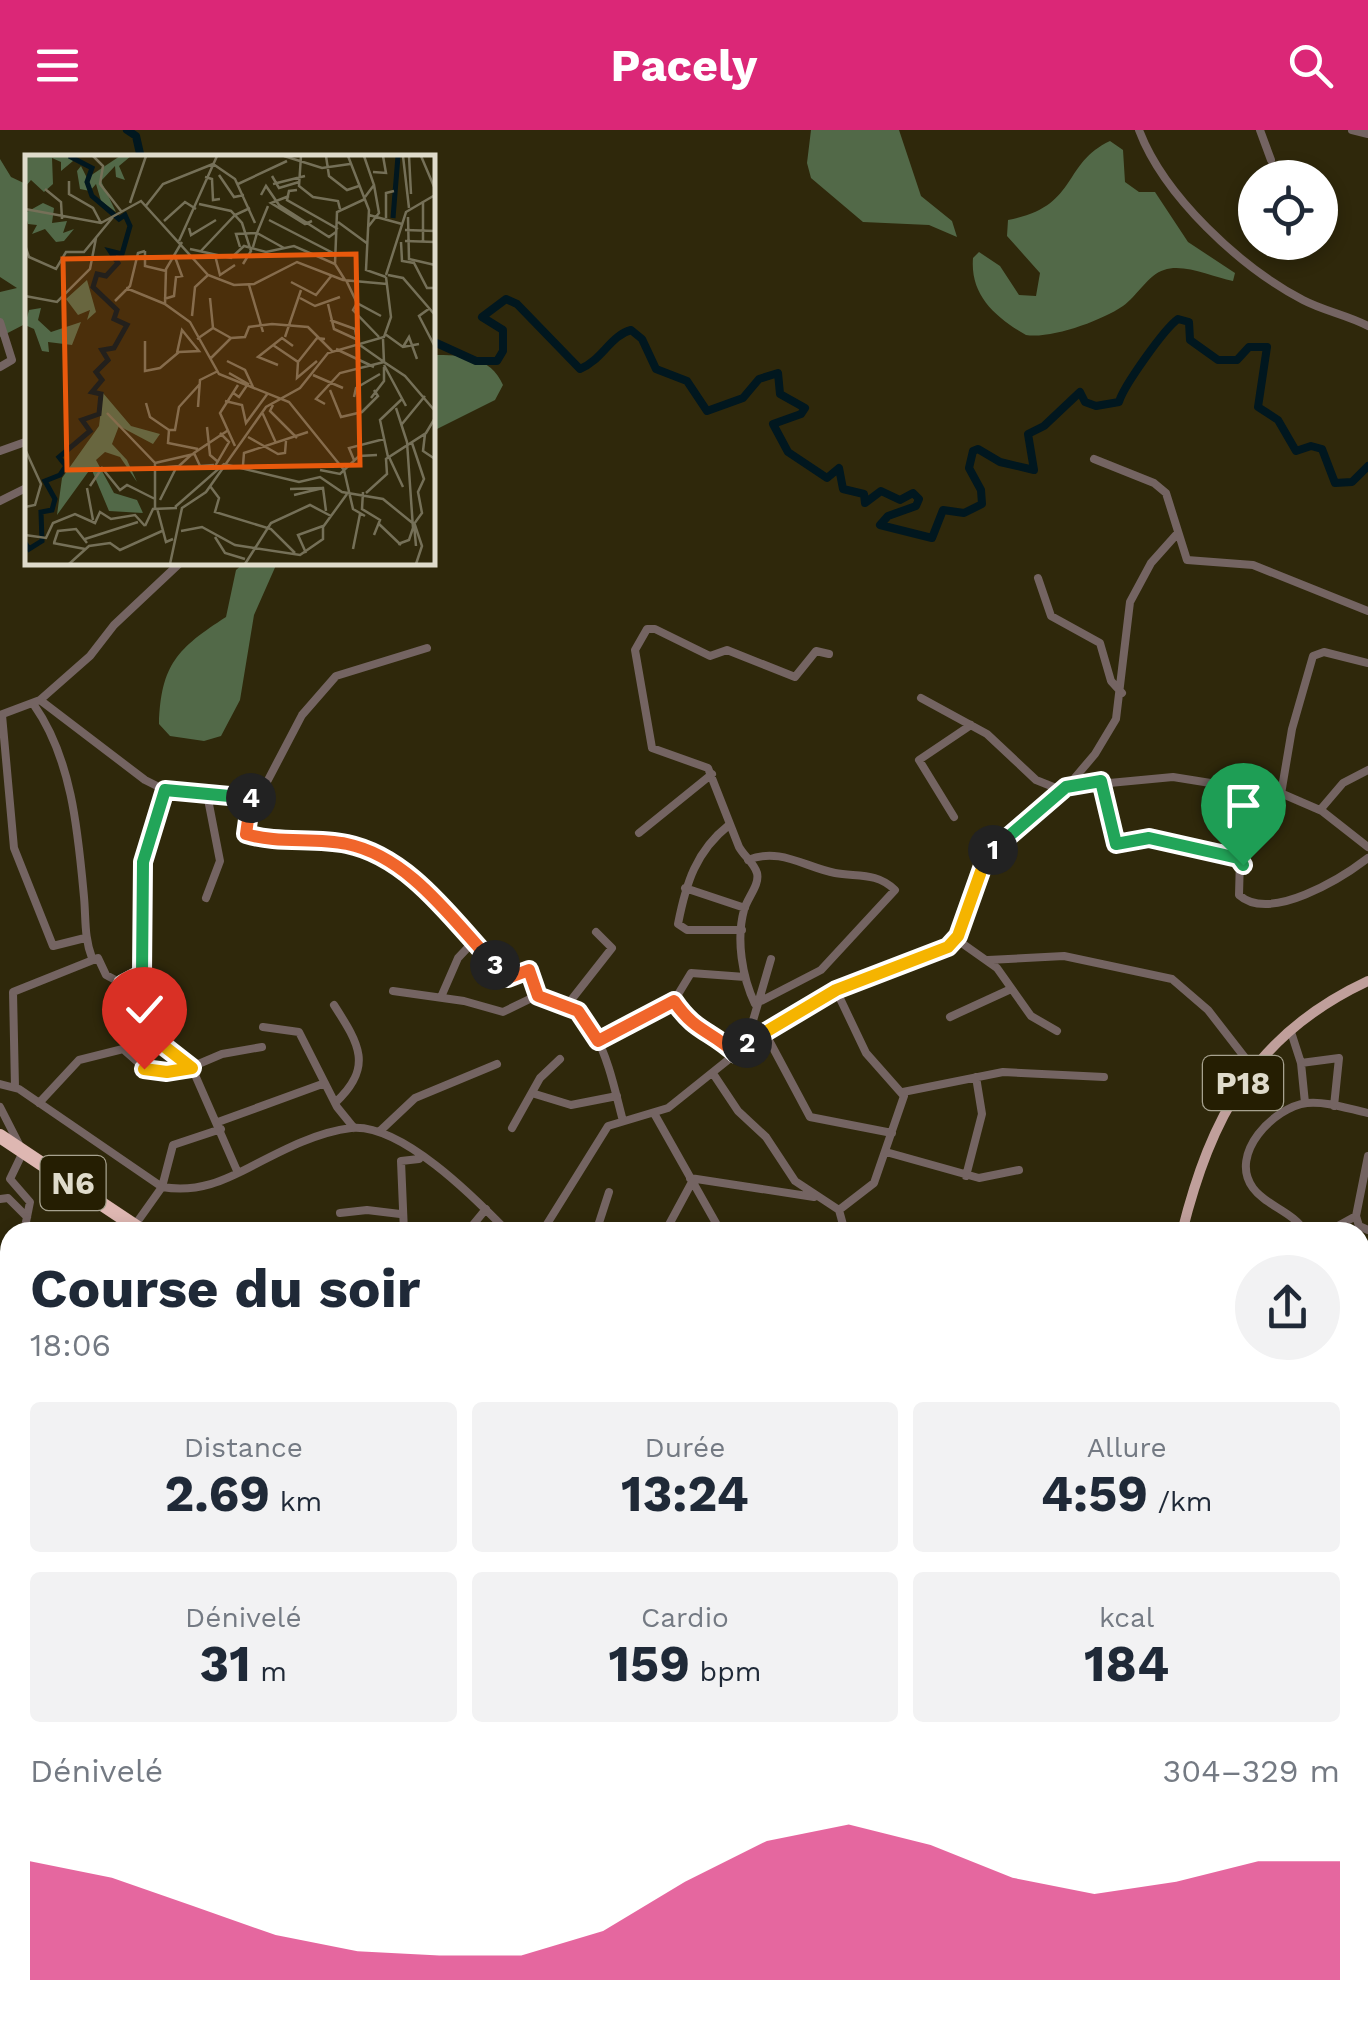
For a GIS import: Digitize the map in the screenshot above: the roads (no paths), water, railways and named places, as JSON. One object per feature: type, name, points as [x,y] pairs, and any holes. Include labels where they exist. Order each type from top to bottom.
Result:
[{"type":"highway","name":"N6","points":[[1,1137],[129,1222]]},
{"type":"main road","name":"P18","points":[[1185,1222],[1216,1123],[1253,1068],[1291,1032],[1368,981]]},
{"type":"street","points":[[1139,130],[1157,170],[1216,235],[1302,300],[1368,326]]},
{"type":"street","points":[[1260,130],[1271,160]]},
{"type":"street","points":[[1352,130],[1368,134]]},
{"type":"street","points":[[0,322],[12,360],[0,367]]},
{"type":"street","points":[[0,451],[25,442]]},
{"type":"street","points":[[1094,459],[1154,482],[1166,493],[1176,535],[1187,560],[1253,564],[1368,611]]},
{"type":"street","points":[[0,500],[25,489]]},
{"type":"street","points":[[548,1222],[603,1130],[624,1120],[655,1115],[714,1076],[764,1031],[836,990],[933,956],[956,940],[985,860],[1014,829],[1064,789],[1105,740],[1122,693],[1130,602],[1152,563],[1176,535]]},
{"type":"street","points":[[85,938],[53,946],[14,848],[1,715],[37,702],[90,656],[114,625],[178,565]]},
{"type":"street","points":[[1038,578],[1051,616],[1100,643],[1111,681],[1122,693]]},
{"type":"street","points":[[758,1003],[753,1001],[746,977],[742,930],[745,908],[758,880],[729,825],[708,768],[652,748],[634,658],[648,629],[710,656],[727,650],[795,677],[811,654],[821,650],[829,654]]},
{"type":"street","points":[[427,648],[336,676],[302,715],[268,780],[251,797],[246,834],[346,844],[371,852],[408,873],[506,977],[529,970],[538,996]]},
{"type":"street","points":[[1281,794],[1292,729],[1313,656],[1324,652],[1368,663]]},
{"type":"street","points":[[921,698],[971,724],[1013,754],[1036,780],[1064,789],[1101,781],[1174,777],[1281,794],[1320,810],[1368,848]]},
{"type":"street","points":[[37,702],[145,780],[165,790],[251,797]]},
{"type":"street","points":[[37,702],[55,736],[65,779],[79,849],[85,938],[92,958]]},
{"type":"street","points":[[954,817],[918,762],[971,724]]},
{"type":"street","points":[[1320,810],[1343,782],[1368,770]]},
{"type":"street","points":[[639,833],[712,774]]},
{"type":"street","points":[[1101,781],[1115,844],[1149,838],[1240,858],[1239,893],[1246,900],[1292,900],[1338,880],[1368,858]]},
{"type":"street","points":[[123,984],[142,974],[143,862],[165,790]]},
{"type":"street","points":[[206,898],[220,860],[207,794]]},
{"type":"street","points":[[729,825],[702,849],[685,888],[678,924],[684,929],[742,930]]},
{"type":"street","points":[[2,845],[14,848]]},
{"type":"street","points":[[748,860],[782,856],[836,874],[859,872],[895,890],[821,970],[758,1003]]},
{"type":"street","points":[[685,888],[745,908]]},
{"type":"street","points":[[568,1004],[612,948],[596,932]]},
{"type":"street","points":[[956,940],[988,960],[1031,1016],[1057,1032]]},
{"type":"street","points":[[440,997],[458,958],[472,942]]},
{"type":"street","points":[[988,960],[1064,956],[1172,979],[1208,1010],[1253,1068]]},
{"type":"street","points":[[15,1087],[10,1025],[13,992],[98,958],[106,975],[123,984],[138,1020],[192,1068],[238,1173]]},
{"type":"street","points":[[746,1044],[771,959]]},
{"type":"street","points":[[598,1041],[674,1001],[692,973],[746,977]]},
{"type":"street","points":[[950,1017],[1011,989]]},
{"type":"street","points":[[836,990],[866,1053],[903,1092],[902,1109],[874,1183],[839,1210]]},
{"type":"street","points":[[393,991],[503,1012],[538,996],[568,1004],[583,1016],[598,1041],[624,1120]]},
{"type":"street","points":[[674,1001],[695,1028],[716,1035],[736,1054]]},
{"type":"street","points":[[334,1005],[360,1057],[354,1082],[336,1102]]},
{"type":"street","points":[[263,1027],[299,1032],[354,1128]]},
{"type":"street","points":[[764,1031],[810,1117],[892,1133]]},
{"type":"street","points":[[1291,1032],[1301,1063],[1305,1103]]},
{"type":"street","points":[[39,1103],[79,1060],[120,1048],[149,1072],[192,1068],[222,1054],[262,1047]]},
{"type":"street","points":[[1301,1063],[1340,1058],[1334,1106]]},
{"type":"street","points":[[512,1128],[535,1094],[540,1078],[560,1059]]},
{"type":"street","points":[[380,1131],[415,1098],[496,1064]]},
{"type":"street","points":[[903,1092],[1003,1072],[1104,1077]]},
{"type":"street","points":[[714,1076],[738,1111],[766,1137],[795,1181],[839,1210],[842,1222]]},
{"type":"street","points":[[966,1176],[982,1114],[976,1077]]},
{"type":"street","points":[[144,1222],[162,1186],[173,1144],[325,1082]]},
{"type":"street","points":[[0,1084],[15,1087],[162,1186],[199,1190],[293,1146],[354,1128],[380,1131],[430,1162],[498,1222]]},
{"type":"street","points":[[535,1094],[571,1105],[617,1096]]},
{"type":"street","points":[[1293,1222],[1253,1188],[1246,1168],[1257,1134],[1305,1103],[1368,1113]]},
{"type":"street","points":[[0,1107],[24,1152],[10,1179],[29,1198],[27,1222]]},
{"type":"street","points":[[655,1115],[715,1222]]},
{"type":"street","points":[[886,1152],[966,1176],[989,1178],[1020,1170]]},
{"type":"street","points":[[1358,1222],[1368,1156]]},
{"type":"street","points":[[402,1222],[402,1161],[410,1158],[430,1162]]},
{"type":"street","points":[[691,1180],[817,1197]]},
{"type":"street","points":[[669,1222],[691,1180]]},
{"type":"street","points":[[600,1222],[610,1192]]},
{"type":"street","points":[[0,1200],[8,1198],[28,1218]]},
{"type":"street","points":[[475,1222],[486,1209]]},
{"type":"street","points":[[340,1213],[400,1214]]},
{"type":"street","points":[[1345,1222],[1356,1216]]},
{"type":"waterway","points":[[127,130],[136,136],[140,155]]},
{"type":"waterway","points":[[435,342],[476,361],[497,361],[503,351],[503,330],[482,317],[506,299],[517,304],[580,369],[631,330],[642,339],[656,369],[687,381],[707,411],[743,398],[759,379],[778,373],[780,394],[805,408],[801,414],[773,424],[788,452],[827,478],[839,468],[843,489],[864,494],[865,503],[881,491],[900,500],[913,493],[919,499],[916,506],[888,516],[880,525],[932,538],[943,510],[964,513],[982,504],[981,490],[969,468],[973,451],[978,449],[1000,462],[1034,470],[1028,434],[1044,426],[1080,392],[1085,402],[1096,406],[1119,402],[1145,359],[1178,319],[1189,322],[1190,340],[1218,360],[1237,360],[1249,347],[1267,347],[1258,407],[1278,420],[1296,451],[1311,446],[1322,449],[1335,483],[1352,482],[1368,466]]}]
